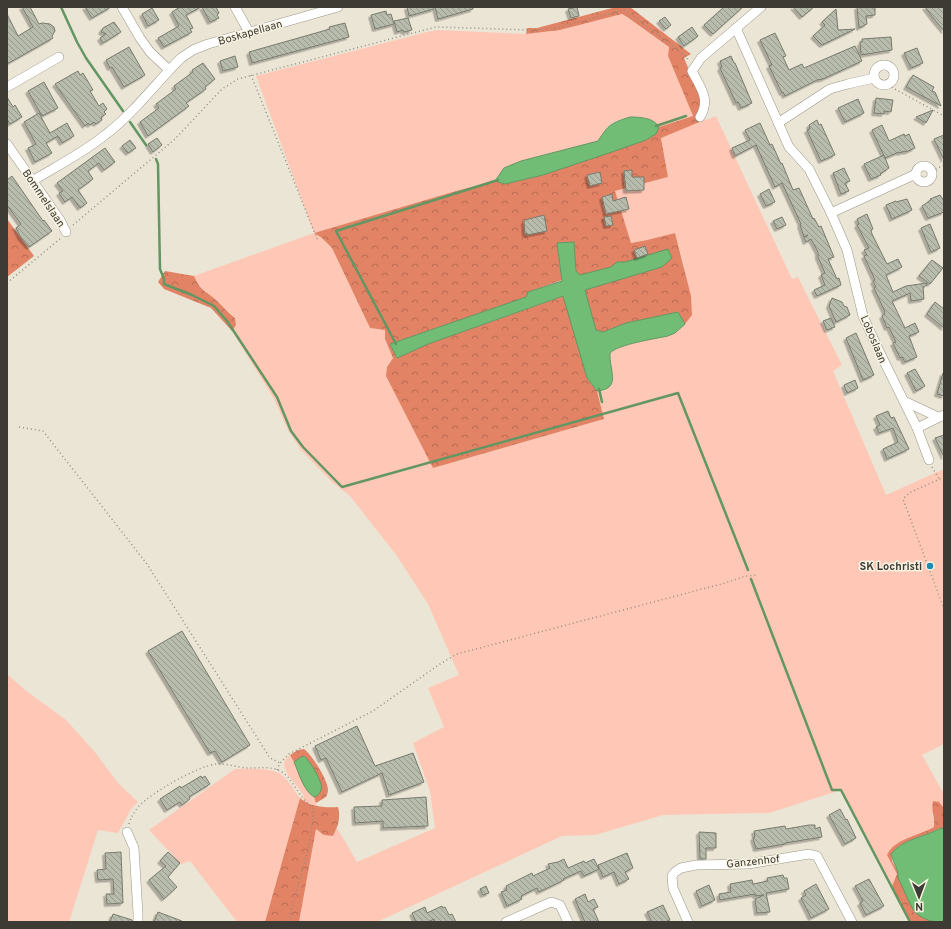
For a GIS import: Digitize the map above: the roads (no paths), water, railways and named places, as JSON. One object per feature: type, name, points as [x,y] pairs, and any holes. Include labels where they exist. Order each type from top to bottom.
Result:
[{"type":"street","points":[[122,7],[150,52],[169,70]]},
{"type":"street","points":[[235,7],[249,32]]},
{"type":"street","name":"Boskapellaan","points":[[32,181],[88,148],[106,135],[119,124],[180,58],[192,50],[208,44],[338,7]]},
{"type":"street","points":[[700,117],[704,111],[706,101],[692,70],[701,58],[761,7]]},
{"type":"street","name":"Loboslaan","points":[[736,28],[789,147],[809,169],[831,213],[847,250],[863,316],[917,428],[929,460]]},
{"type":"street","points":[[7,87],[60,57]]},
{"type":"street","points":[[886,66],[891,68],[894,75],[892,81],[885,85],[880,84],[874,78],[875,71],[879,67],[886,66]]},
{"type":"street","points":[[778,123],[830,89],[874,78]]},
{"type":"street","name":"Bommelslaan","points":[[7,144],[60,220],[66,232]]},
{"type":"street","points":[[831,213],[916,174],[918,169],[923,166],[930,168],[932,171]]},
{"type":"street","points":[[904,401],[941,416]]},
{"type":"street","points":[[917,428],[941,416]]},
{"type":"street","points":[[127,832],[134,848],[138,922]]},
{"type":"street","name":"Ganzenhof","points":[[688,922],[671,882],[672,876],[681,868],[748,864],[809,854],[817,856],[849,921]]},
{"type":"street","points":[[506,922],[551,902],[560,905],[568,922]]},
{"type":"waterway","points":[[61,7],[86,58],[123,111]]},
{"type":"waterway","points":[[656,126],[686,116]]},
{"type":"waterway","points":[[130,122],[146,145]]},
{"type":"waterway","points":[[156,159],[158,164],[160,269],[164,279],[164,284],[192,295],[214,306],[227,321],[277,397],[291,431],[303,447],[342,487],[678,393],[748,570]]},
{"type":"waterway","points":[[396,344],[336,231],[498,180]]},
{"type":"waterway","points":[[599,389],[602,402]]},
{"type":"waterway","points":[[751,579],[832,790],[841,790],[910,922]]},
{"type":"place","name":"SK Lochristi","points":[[930,566]]}]
